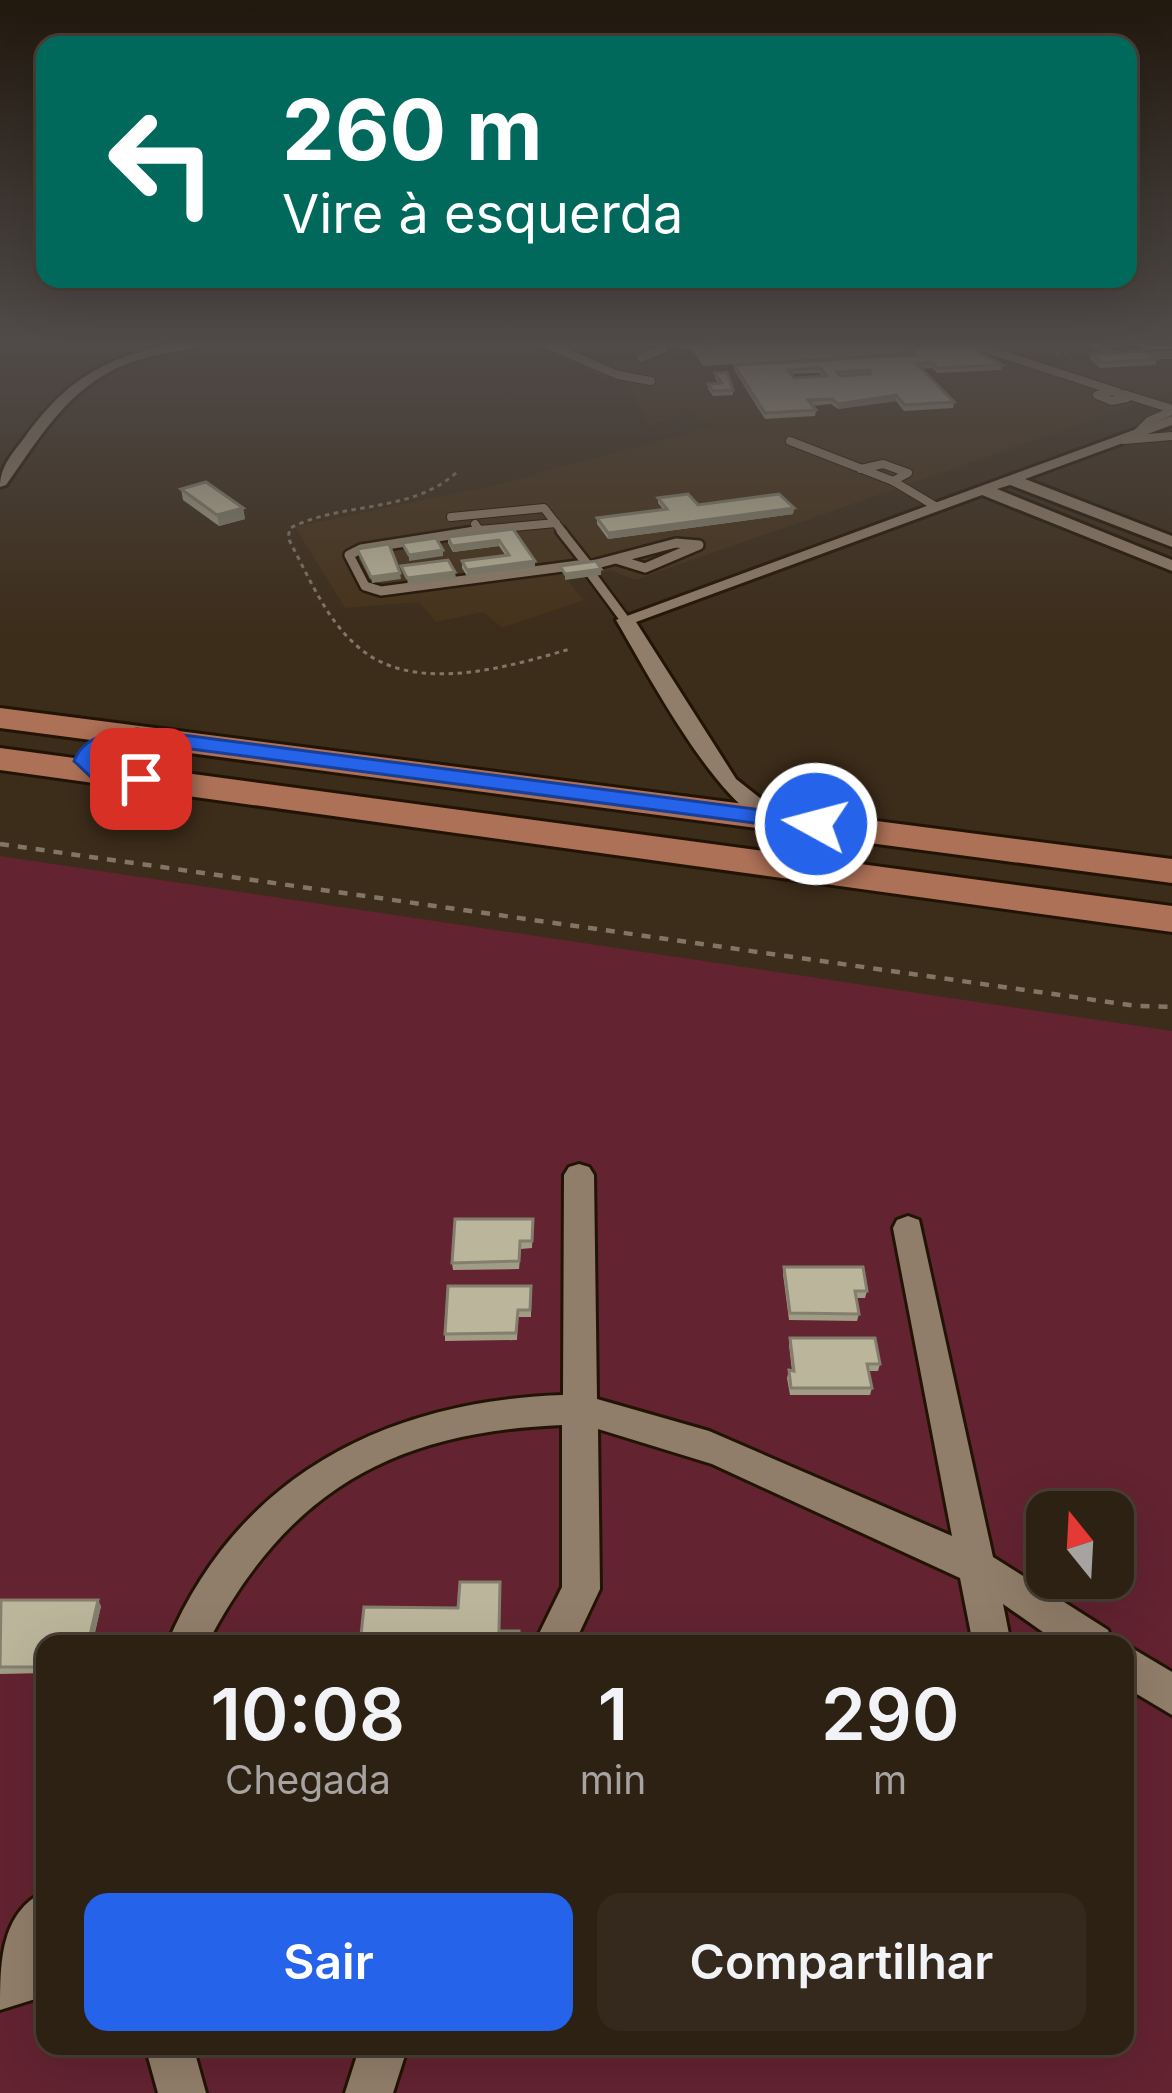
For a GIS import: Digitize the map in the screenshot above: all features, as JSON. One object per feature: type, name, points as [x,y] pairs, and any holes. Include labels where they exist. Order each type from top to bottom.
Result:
[{"type":"main road","points":[[0,718],[1172,871]]},
{"type":"main road","points":[[14,761],[54,747],[69,728]]},
{"type":"main road","points":[[100,774],[85,761],[97,743],[137,736]]},
{"type":"main road","points":[[14,761],[1172,919]]},
{"type":"street","points":[[0,482],[34,437]]},
{"type":"street","points":[[771,818],[745,802],[728,783],[625,620],[1130,438]]},
{"type":"street","points":[[1010,479],[1172,542]]},
{"type":"street","points":[[982,489],[1172,566]]},
{"type":"street","points":[[1048,516],[1076,505]]},
{"type":"street","points":[[687,807],[719,799],[728,783]]},
{"type":"street","points":[[558,1635],[581,1589],[579,1175]]},
{"type":"street","points":[[908,1228],[990,1635]]},
{"type":"street","points":[[190,1635],[204,1605],[248,1542],[300,1491],[367,1450],[428,1426],[489,1413],[581,1410],[708,1444],[975,1567],[1080,1635]]},
{"type":"street","points":[[1134,1670],[1172,1695]]},
{"type":"street","points":[[0,1974],[36,1925]]},
{"type":"street","points":[[0,1987],[36,1976]]},
{"type":"street","points":[[171,2055],[182,2093]]},
{"type":"street","points":[[369,2093],[381,2055]]},
{"type":"lane","points":[[1130,438],[1158,437]]},
{"type":"lane","points":[[790,441],[893,481],[935,506]]},
{"type":"lane","points":[[861,469],[883,464],[908,473],[893,481]]},
{"type":"lane","points":[[451,517],[541,507],[625,620]]},
{"type":"lane","points":[[470,514],[479,530]]},
{"type":"lane","points":[[556,523],[361,548],[349,555],[365,586],[381,591],[589,568],[616,559],[685,541],[699,545],[645,568],[616,559]]},
{"type":"path","points":[[0,844],[1090,1000],[1172,1007]]},
{"type":"shaded area","points":[[674,437],[1044,437],[635,580],[611,570],[567,580],[584,600],[502,628],[483,612],[436,622],[419,602],[345,608],[295,527],[495,485]]},
{"type":"shaded area","points":[[0,856],[1172,1031],[1172,2093],[0,2093]]},
{"type":"building","points":[[206,482],[243,508],[217,515],[181,489]]},
{"type":"building","points":[[688,494],[698,505],[779,494],[794,508],[608,533],[597,518],[667,509],[658,498]]},
{"type":"building","points":[[513,529],[535,561],[467,570],[462,561],[509,555],[499,540],[452,546],[448,537]]},
{"type":"building","points":[[436,538],[443,550],[409,555],[402,543]]},
{"type":"building","points":[[389,544],[400,573],[371,577],[357,549]]},
{"type":"building","points":[[448,560],[455,572],[407,578],[401,566]]},
{"type":"building","points":[[596,561],[601,569],[565,574],[560,566]]},
{"type":"building","points":[[455,1219],[533,1219],[532,1241],[520,1241],[519,1261],[452,1263]]},
{"type":"building","points":[[784,1267],[863,1267],[867,1291],[855,1291],[859,1314],[790,1313]]},
{"type":"building","points":[[448,1286],[531,1286],[530,1310],[518,1310],[516,1333],[445,1334]]},
{"type":"building","points":[[790,1338],[875,1338],[880,1364],[867,1364],[872,1388],[791,1388]]},
{"type":"building","points":[[460,1582],[500,1582],[499,1631],[519,1631],[519,1635],[361,1635],[364,1607],[458,1608]]},
{"type":"building","points":[[1,1600],[98,1600],[90,1635],[36,1635],[36,1667],[0,1667]]},
{"type":"route","points":[[141,779],[100,774],[85,761],[87,754],[108,739],[137,736],[816,824]]}]
